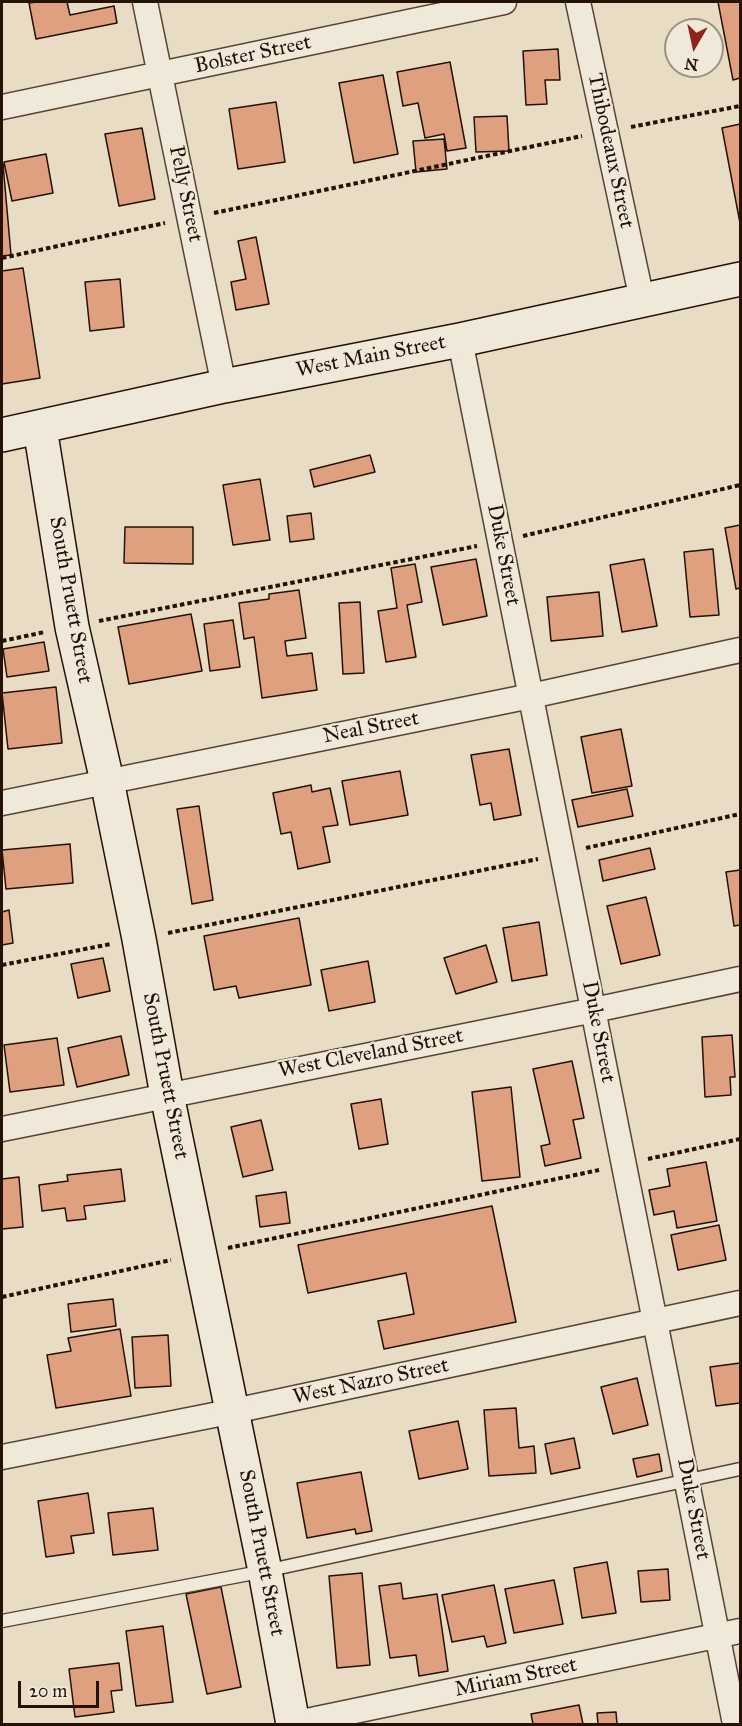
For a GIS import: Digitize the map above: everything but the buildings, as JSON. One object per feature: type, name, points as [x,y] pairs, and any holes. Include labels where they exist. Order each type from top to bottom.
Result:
[{"type":"street","name":"Pelly Street","points":[[145,2],[224,386]]},
{"type":"street","name":"Bolster Street","points":[[2,107],[504,2]]},
{"type":"street","name":"Thibodeaux Street","points":[[578,2],[642,300]]},
{"type":"street","name":"West Main Street","points":[[2,435],[224,386],[460,340],[741,279]]},
{"type":"street","name":"Duke Street","points":[[460,340],[687,1482],[729,1633],[735,1725]]},
{"type":"street","name":"South Pruett Street","points":[[40,428],[72,627],[107,781],[139,939],[167,1095],[266,1571],[293,1724]]},
{"type":"street","name":"Neal Street","points":[[2,803],[531,696],[741,650]]},
{"type":"street","name":"West Cleveland Street","points":[[2,1130],[741,978]]},
{"type":"street","name":"West Nazro Street","points":[[2,1457],[234,1412],[741,1303]]},
{"type":"street","name":"Miriam Street","points":[[293,1724],[729,1633]]},
{"type":"lane","points":[[2,1621],[266,1571],[741,1469]]},
{"type":"path","points":[[2,258],[606,131],[741,106]]},
{"type":"path","points":[[2,641],[500,541],[741,485]]},
{"type":"path","points":[[2,965],[563,854],[741,814]]},
{"type":"path","points":[[2,1297],[741,1139]]}]
